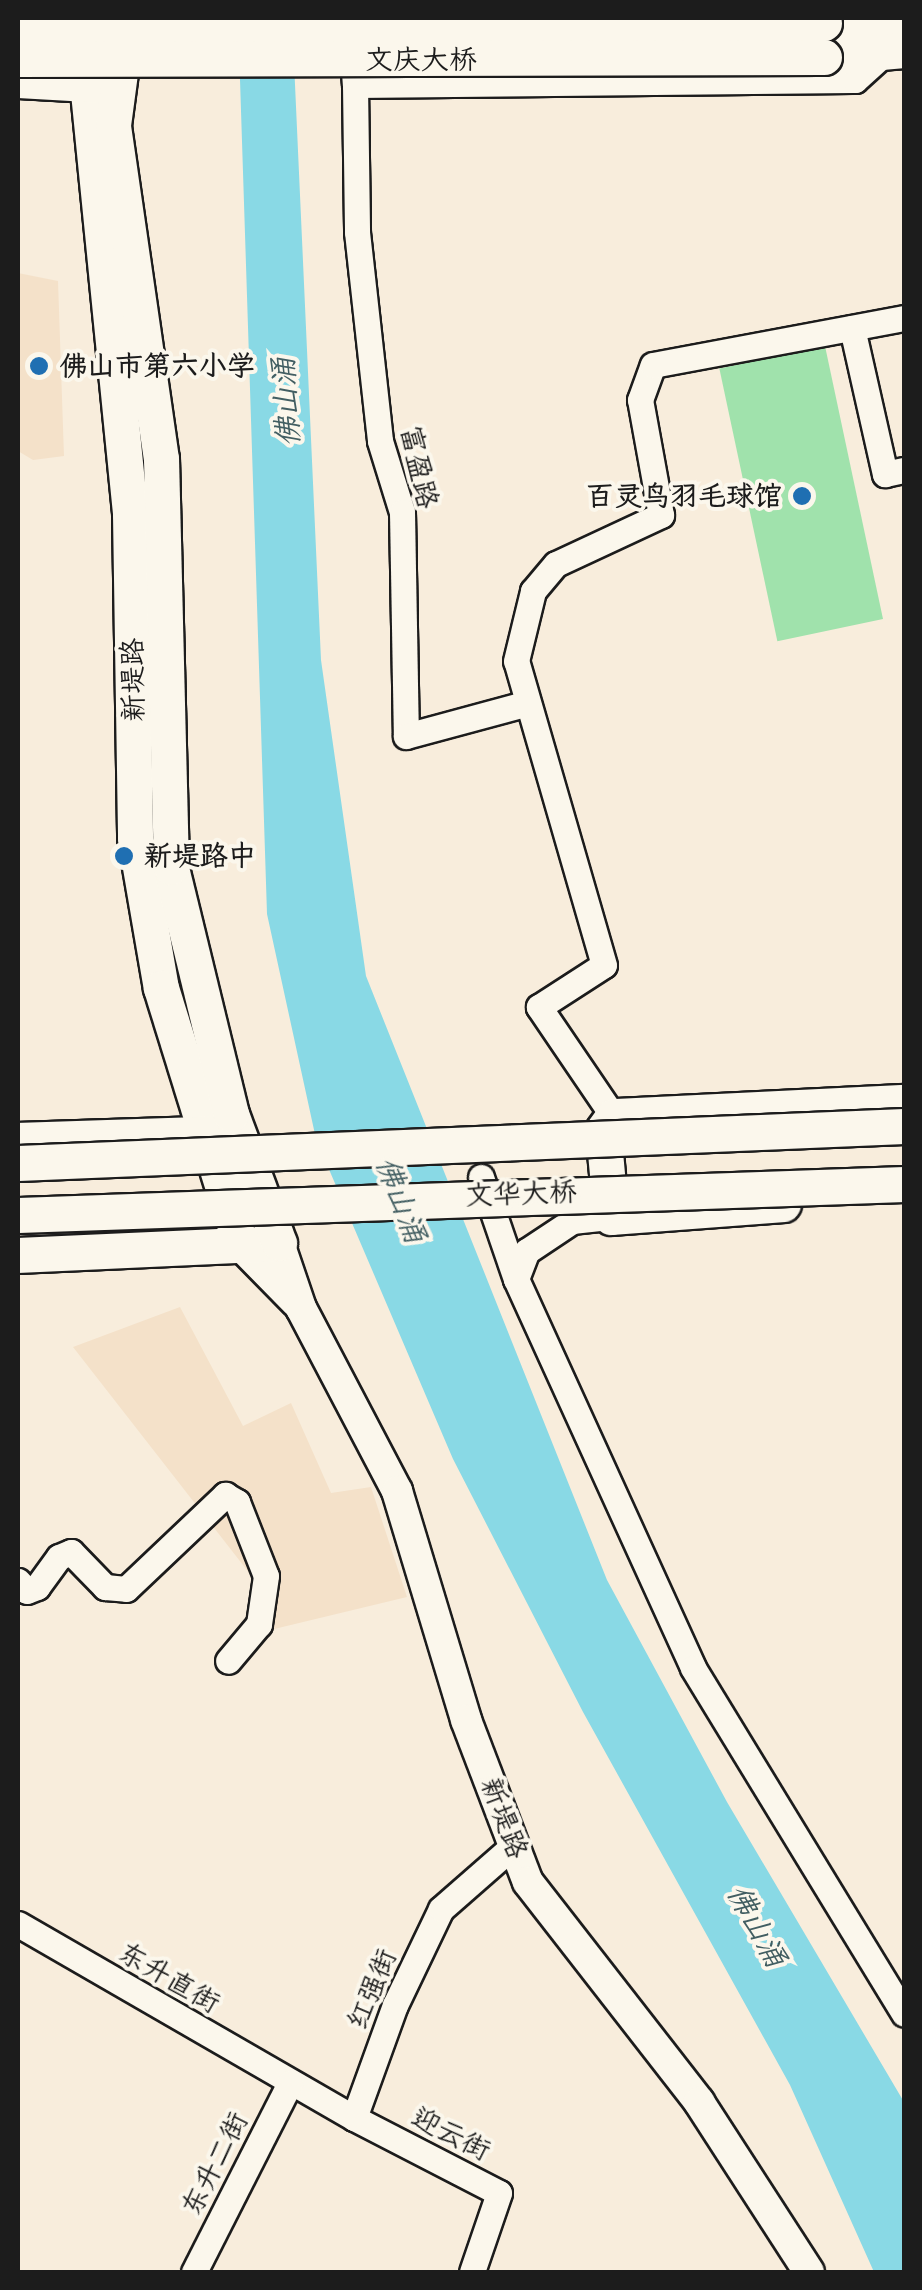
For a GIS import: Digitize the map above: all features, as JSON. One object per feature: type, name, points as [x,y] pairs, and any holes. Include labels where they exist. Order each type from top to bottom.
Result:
[{"type":"main road","name":"新堤路","points":[[97,18],[102,84],[113,125],[162,459],[171,867],[242,1247]]},
{"type":"main road","name":"新堤路","points":[[102,84],[128,18]]},
{"type":"main road","points":[[824,40],[904,18]]},
{"type":"main road","name":"文庆大桥","points":[[18,25],[824,40]]},
{"type":"main road","points":[[824,40],[895,51]]},
{"type":"main road","name":"文庆大桥","points":[[18,59],[824,40]]},
{"type":"main road","points":[[18,80],[102,84]]},
{"type":"main road","points":[[904,1102],[614,1116],[603,1130],[611,1217],[904,1200]]},
{"type":"main road","points":[[18,1163],[904,1126]]},
{"type":"main road","name":"新堤路","points":[[222,1133],[279,1243]]},
{"type":"main road","points":[[18,1140],[222,1133]]},
{"type":"main road","name":"文华大桥","points":[[18,1214],[904,1184]]},
{"type":"main road","points":[[18,1255],[279,1243]]},
{"type":"street","name":"富盈路","points":[[349,18],[361,270],[380,441],[402,512],[406,736],[528,703]]},
{"type":"street","points":[[355,85],[855,80],[895,51]]},
{"type":"street","points":[[614,1116],[539,1006],[604,965],[516,661],[532,591],[556,564],[662,514],[640,400],[653,365],[904,318]]},
{"type":"street","points":[[852,328],[885,474],[904,470]]},
{"type":"street","points":[[481,1177],[516,1279],[693,1668],[904,2014]]},
{"type":"street","points":[[516,1279],[527,1252],[572,1222],[611,1217]]},
{"type":"street","name":"新堤路","points":[[279,1243],[301,1308],[397,1490],[466,1720],[528,1882],[699,2102],[809,2272]]},
{"type":"street","name":"新堤路","points":[[242,1247],[301,1308]]},
{"type":"street","points":[[18,1581],[27,1590],[37,1587],[59,1557],[71,1552],[105,1587],[126,1589],[225,1495],[237,1502],[266,1576],[260,1624],[228,1661]]},
{"type":"street","name":"红强街","points":[[354,2118],[394,2005],[441,1909],[514,1845]]},
{"type":"street","name":"东升直街","points":[[18,1924],[290,2084]]},
{"type":"street","points":[[290,2084],[354,2118]]},
{"type":"street","name":"东升二街","points":[[194,2272],[290,2084]]},
{"type":"street","name":"迎云街","points":[[354,2118],[499,2193],[472,2272]]},
{"type":"shaded area","name":"佛山市第六小学","points":[[18,273],[58,281],[64,456],[33,460],[18,451]]},
{"type":"shaded area","points":[[180,1307],[243,1426],[291,1403],[331,1493],[371,1487],[407,1597],[270,1630],[250,1574],[73,1347]]},
{"type":"green space","name":"百灵鸟羽毛球馆","points":[[825,346],[883,619],[777,641],[719,368]]},
{"type":"water","name":"佛山涌","points":[[238,18],[292,18],[321,660],[366,976],[607,1580],[727,1802],[904,2102],[904,2272],[874,2272],[790,2085],[583,1712],[453,1459],[316,1139],[267,914]]},
{"type":"place","name":"佛山市第六小学","points":[[39,366]]},
{"type":"place","name":"百灵鸟羽毛球馆","points":[[802,496]]},
{"type":"place","name":"新堤路中","points":[[124,856]]}]
